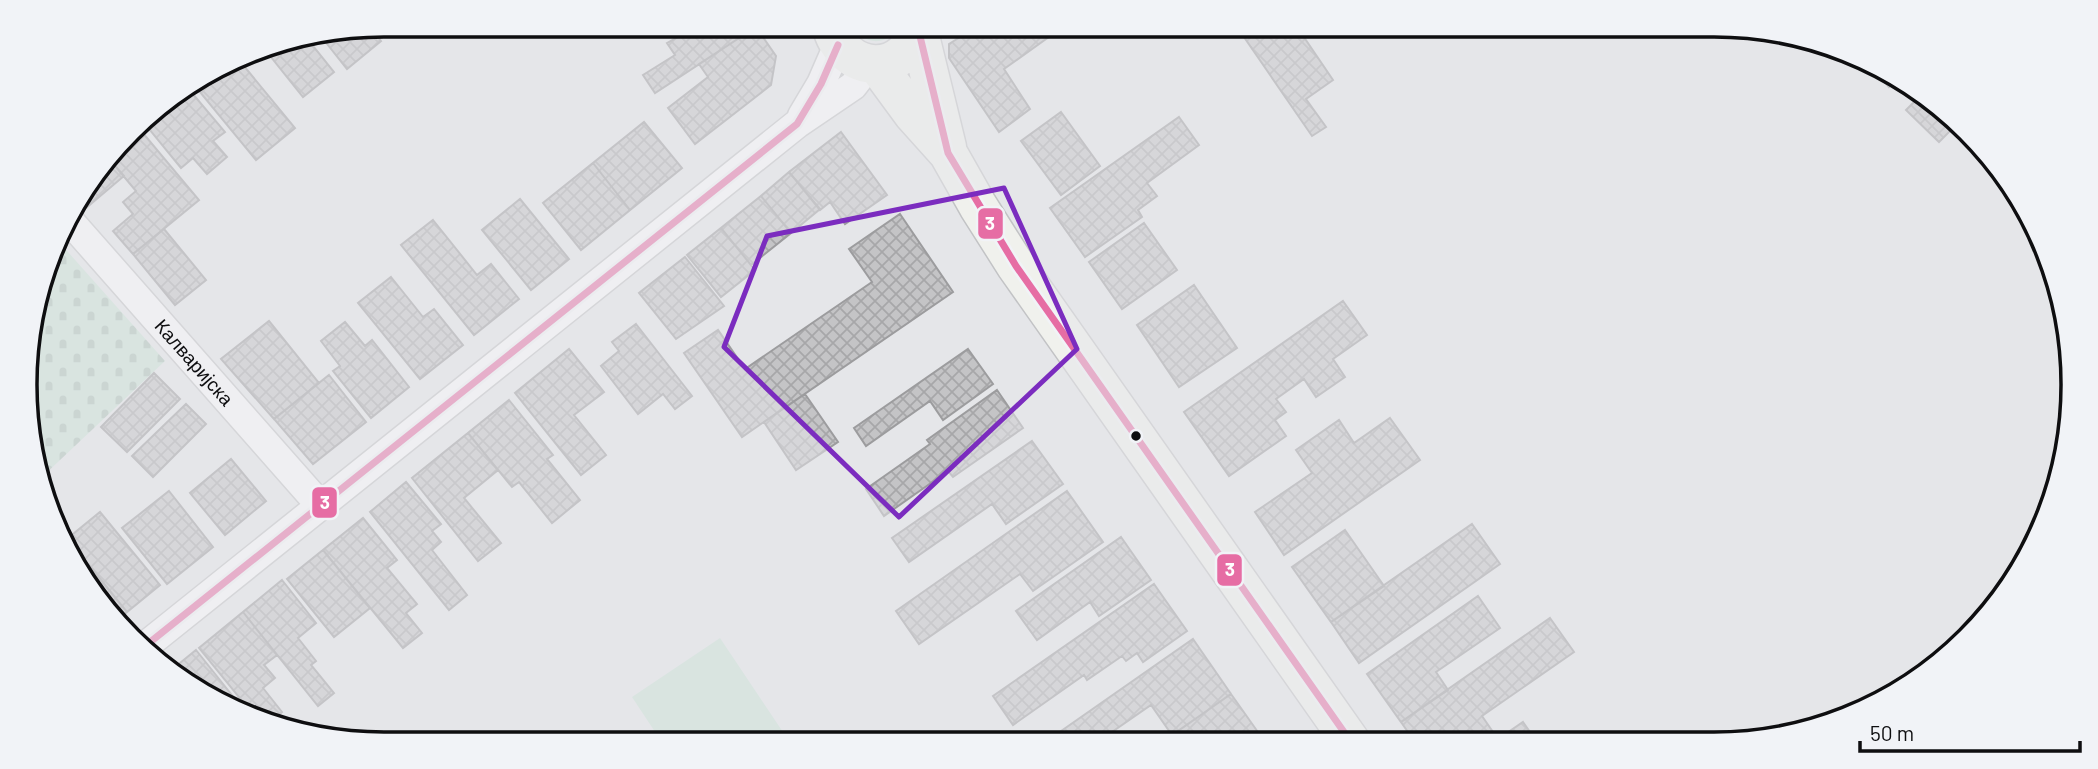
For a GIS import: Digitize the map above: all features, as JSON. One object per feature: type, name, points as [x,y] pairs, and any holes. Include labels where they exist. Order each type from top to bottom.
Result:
[{"type":"main road","points":[[846,41],[899,57],[915,37]]},
{"type":"main road","points":[[921,37],[948,153]]},
{"type":"main road","points":[[846,41],[948,153],[1016,266],[1344,732]]},
{"type":"street","points":[[797,124],[846,41]]},
{"type":"street","points":[[151,642],[797,124],[853,86],[846,41]]},
{"type":"street","name":"Калваријска","points":[[75,227],[320,505]]},
{"type":"highlighted area","points":[[1004,188],[1077,349],[899,517],[724,347],[767,236]]},
{"type":"green space","points":[[863,37],[888,37],[876,41]]},
{"type":"green space","points":[[64,248],[165,361],[48,471],[37,407],[37,362],[43,317]]},
{"type":"green space","points":[[720,638],[783,732],[655,732],[632,697]]},
{"type":"building","points":[[378,37],[381,41],[347,69],[325,42]]},
{"type":"building","points":[[678,37],[741,37],[655,93],[643,75],[675,55],[667,43]]},
{"type":"building","points":[[741,37],[763,37],[776,56],[771,85],[695,144],[668,108],[708,77],[699,64]]},
{"type":"building","points":[[960,37],[1049,37],[1004,69],[1030,109],[999,132],[949,58],[949,44]]},
{"type":"building","points":[[1244,37],[1304,37],[1333,80],[1306,99],[1326,127],[1312,136]]},
{"type":"building","points":[[316,43],[313,46],[334,72],[303,97],[270,56]]},
{"type":"building","points":[[244,66],[295,128],[256,160],[199,90]]},
{"type":"building","points":[[193,94],[225,132],[213,141],[227,157],[207,174],[193,158],[181,168],[149,129]]},
{"type":"building","points":[[1915,101],[1950,130],[1939,142],[1906,110]]},
{"type":"building","points":[[1061,112],[1100,166],[1061,195],[1021,141]]},
{"type":"building","points":[[1179,117],[1199,145],[1147,183],[1157,196],[1138,210],[1142,217],[1085,257],[1050,208]]},
{"type":"building","points":[[644,122],[682,168],[630,210],[593,163]]},
{"type":"building","points":[[841,132],[887,195],[845,224],[830,202],[820,210],[789,172]]},
{"type":"building","points":[[144,134],[199,200],[133,254],[113,231],[133,214],[123,202],[136,191],[115,166]]},
{"type":"building","points":[[593,163],[630,210],[581,250],[543,203]]},
{"type":"building","points":[[115,166],[124,176],[86,208],[95,191]]},
{"type":"building","points":[[789,172],[820,209],[791,233],[761,196]]},
{"type":"building","points":[[761,196],[791,233],[751,265],[721,228]]},
{"type":"building","points":[[520,199],[569,259],[531,290],[482,230]]},
{"type":"building","points":[[900,214],[953,292],[742,437],[684,353],[718,330],[745,369],[872,282],[849,249]]},
{"type":"building","points":[[433,220],[477,275],[491,264],[519,299],[474,335],[401,245]]},
{"type":"building","points":[[1144,223],[1177,270],[1122,309],[1089,262]]},
{"type":"building","points":[[721,228],[755,270],[721,297],[687,255]]},
{"type":"building","points":[[164,229],[206,280],[175,305],[133,254]]},
{"type":"building","points":[[685,257],[724,306],[676,339],[639,293]]},
{"type":"building","points":[[391,277],[423,317],[434,309],[463,345],[420,379],[358,303]]},
{"type":"building","points":[[1194,285],[1237,348],[1179,387],[1137,325]]},
{"type":"building","points":[[1343,301],[1367,335],[1333,359],[1345,377],[1316,397],[1304,379],[1276,399],[1286,412],[1275,420],[1286,436],[1229,476],[1184,412]]},
{"type":"building","points":[[269,321],[319,383],[274,419],[221,359]]},
{"type":"building","points":[[345,322],[365,346],[372,340],[409,387],[371,418],[333,371],[340,366],[321,341]]},
{"type":"building","points":[[636,324],[692,396],[675,409],[663,394],[638,414],[601,366],[619,351],[612,342]]},
{"type":"building","points":[[569,349],[604,392],[574,415],[606,455],[581,475],[515,393]]},
{"type":"building","points":[[968,349],[993,384],[943,420],[930,401],[866,446],[854,428]]},
{"type":"building","points":[[154,373],[180,399],[127,452],[101,427]]},
{"type":"building","points":[[329,375],[366,422],[313,464],[274,419]]},
{"type":"building","points":[[997,390],[1023,428],[953,477],[948,471],[884,516],[866,489],[930,444],[927,440]]},
{"type":"building","points":[[805,394],[838,442],[796,470],[764,422]]},
{"type":"building","points":[[509,400],[553,455],[547,459],[580,500],[552,523],[519,482],[512,487],[468,433]]},
{"type":"building","points":[[186,404],[206,424],[153,477],[132,456]]},
{"type":"building","points":[[1390,418],[1420,460],[1284,555],[1255,512],[1312,473],[1296,450],[1339,420],[1354,443]]},
{"type":"building","points":[[468,433],[498,470],[464,498],[501,543],[478,561],[412,478]]},
{"type":"building","points":[[1032,441],[1063,484],[1006,524],[992,504],[909,562],[892,538]]},
{"type":"building","points":[[231,459],[266,501],[225,535],[190,493]]},
{"type":"building","points":[[406,482],[441,524],[432,531],[441,542],[432,550],[467,595],[449,610],[370,512]]},
{"type":"building","points":[[169,491],[213,547],[167,584],[122,528]]},
{"type":"building","points":[[1067,491],[1103,542],[1033,591],[1020,574],[919,644],[896,611]]},
{"type":"building","points":[[100,512],[160,585],[127,612],[84,560],[72,535]]},
{"type":"building","points":[[363,518],[397,560],[387,568],[417,604],[406,613],[422,633],[403,648],[323,550]]},
{"type":"building","points":[[1472,524],[1500,564],[1359,663],[1331,622]]},
{"type":"building","points":[[1345,530],[1384,586],[1331,622],[1292,567]]},
{"type":"building","points":[[1121,537],[1151,580],[1099,616],[1090,602],[1037,640],[1016,611]]},
{"type":"building","points":[[323,550],[370,608],[334,637],[287,579]]},
{"type":"building","points":[[89,565],[127,612],[123,614]]},
{"type":"building","points":[[282,580],[316,623],[298,638],[316,661],[311,665],[334,693],[318,706],[243,612]]},
{"type":"building","points":[[1154,584],[1187,631],[1143,662],[1137,653],[1126,661],[1122,656],[1087,680],[1084,675],[1013,725],[993,696]]},
{"type":"building","points":[[1478,596],[1500,628],[1436,672],[1448,690],[1401,722],[1367,674]]},
{"type":"building","points":[[243,612],[277,655],[264,665],[275,678],[263,688],[282,712],[278,715],[243,702],[199,648]]},
{"type":"building","points":[[1550,618],[1574,652],[1482,716],[1493,732],[1408,732],[1401,722]]},
{"type":"building","points":[[1193,639],[1231,694],[1176,732],[1170,732],[1151,705],[1112,732],[1060,732]]},
{"type":"building","points":[[196,650],[234,697],[211,686],[178,664]]},
{"type":"building","points":[[1231,694],[1258,732],[1177,732]]},
{"type":"building","points":[[1523,722],[1530,732],[1508,732]]},
{"type":"transit line","name":"3","points":[[920,37],[948,153],[1016,266],[1344,732]]},
{"type":"transit line","name":"3","points":[[151,642],[797,124],[821,84],[838,45]]}]
